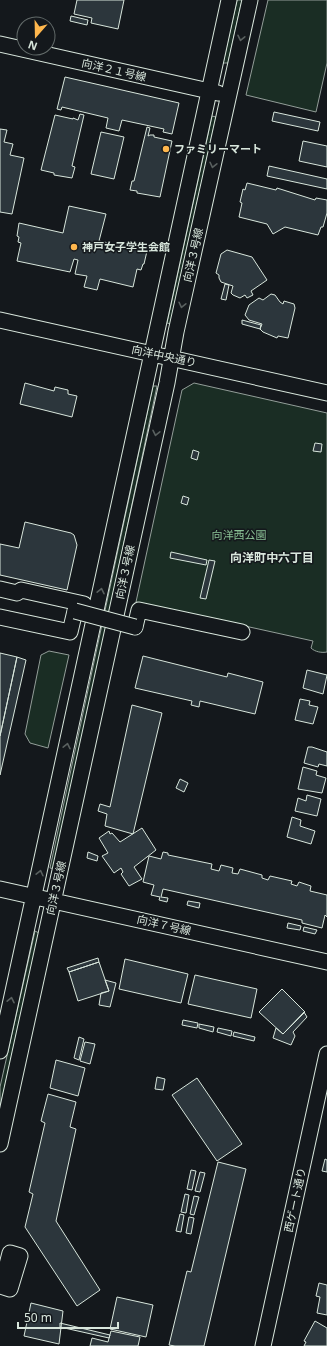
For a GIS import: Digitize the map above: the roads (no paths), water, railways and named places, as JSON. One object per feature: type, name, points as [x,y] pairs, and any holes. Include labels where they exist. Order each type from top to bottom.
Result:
[{"type":"street","name":"向洋３号線","points":[[0,1052],[229,0]]},
{"type":"street","name":"向洋３号線","points":[[0,1144],[250,0]]},
{"type":"street","name":"向洋２１号線","points":[[0,44],[229,95]]},
{"type":"street","name":"向洋中央通り","points":[[0,320],[327,393]]},
{"type":"street","points":[[0,589],[20,593],[21,590],[135,627],[139,610],[242,632]]},
{"type":"street","points":[[0,617],[70,632],[80,608]]},
{"type":"street","name":"向洋７号線","points":[[0,889],[34,898],[78,906],[327,962]]},
{"type":"street","name":"西ゲート通り","points":[[263,1346],[327,1054]]},
{"type":"street","points":[[0,1279],[3,1280],[10,1253],[20,1256],[10,1289],[0,1286]]},
{"type":"place","name":"ファミリーマート","points":[[166,149]]},
{"type":"place","name":"神戸女子学生会館","points":[[74,247]]},
{"type":"district","name":"向洋町中六丁目","points":[[272,558]]},
{"type":"park label","name":"向洋西公園","points":[[239,535]]}]
